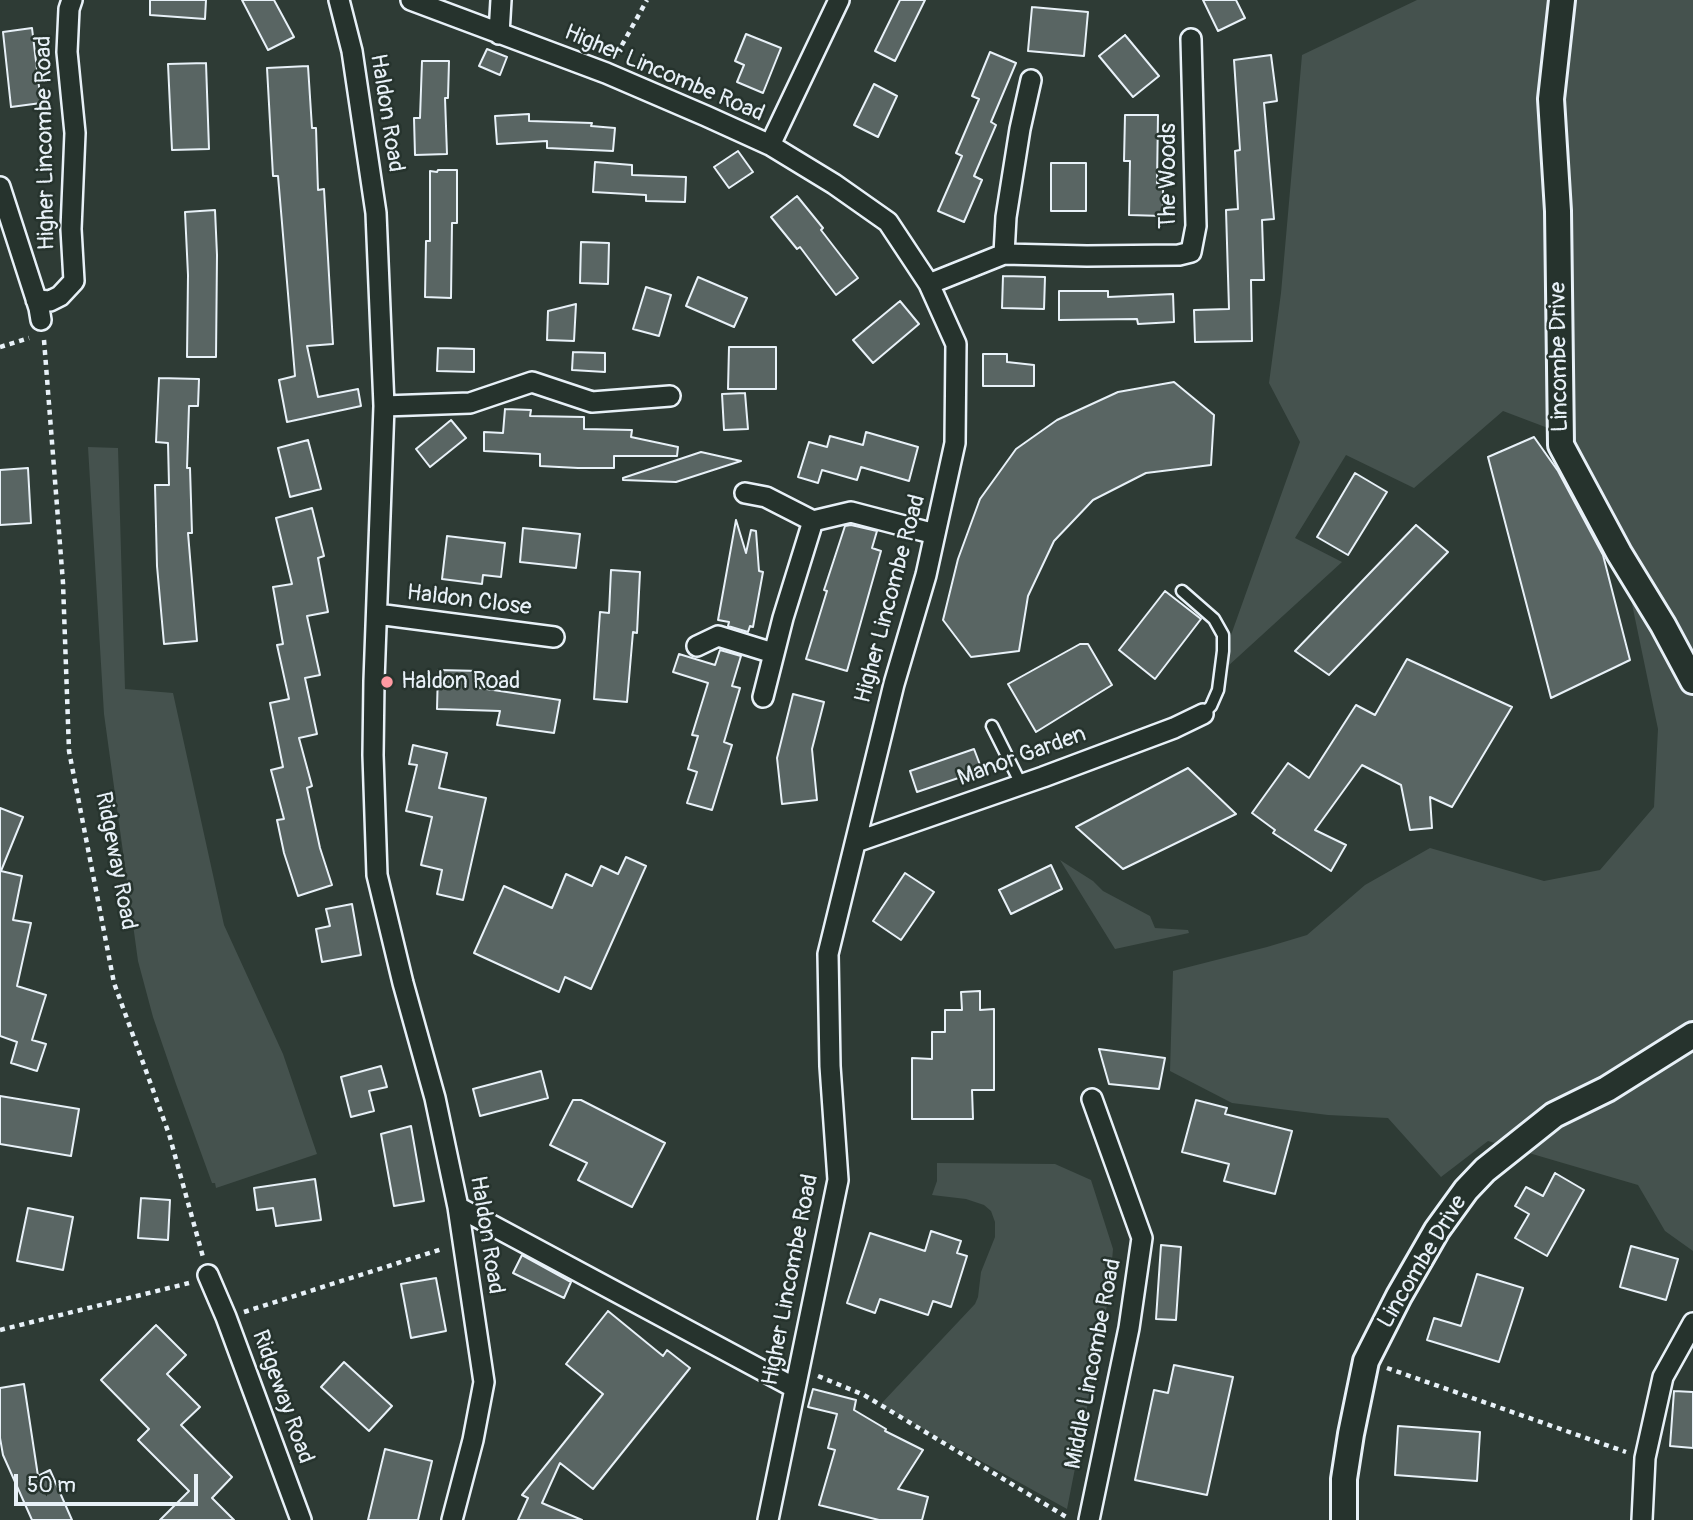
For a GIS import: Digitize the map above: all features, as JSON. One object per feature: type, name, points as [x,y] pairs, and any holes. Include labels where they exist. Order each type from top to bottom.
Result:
[{"type":"street","name":"Higher Lincombe Road","points":[[36,300],[50,301],[60,296],[74,281],[71,229],[75,133],[66,52],[72,0]]},
{"type":"street","name":"Haldon Road","points":[[339,0],[352,51],[376,213],[384,406],[373,755],[377,876],[403,984],[435,1098],[458,1207],[484,1382],[473,1440],[452,1520]]},
{"type":"street","name":"Higher Lincombe Road","points":[[411,0],[606,73],[770,145],[834,184],[888,222],[929,284],[956,344],[955,443],[936,534],[894,684],[828,954],[830,1066],[838,1180],[768,1520]]},
{"type":"street","points":[[499,34],[501,0]]},
{"type":"street","points":[[770,145],[839,0]]},
{"type":"street","name":"Lincombe Drive","points":[[1562,0],[1551,99],[1558,211],[1561,445],[1619,553],[1693,681]]},
{"type":"street","name":"The Woods","points":[[929,284],[1004,254],[1166,256],[1191,252],[1196,226],[1191,39]]},
{"type":"street","points":[[1004,254],[1006,217],[1031,80]]},
{"type":"street","points":[[0,187],[42,327]]},
{"type":"street","points":[[384,406],[470,403],[532,382],[592,402],[670,396]]},
{"type":"street","points":[[745,493],[766,497],[813,521],[851,512],[936,534]]},
{"type":"street","points":[[763,697],[773,653],[813,521]]},
{"type":"street","name":"Haldon Close","points":[[377,614],[554,637]]},
{"type":"street","points":[[697,646],[718,636],[773,653]]},
{"type":"street","name":"Manor Garden","points":[[856,842],[1174,728],[1203,714]]},
{"type":"street","name":"Lincombe Drive","points":[[1344,1520],[1344,1479],[1366,1361],[1437,1230],[1466,1190],[1485,1170],[1554,1115],[1606,1089],[1693,1035]]},
{"type":"street","name":"Middle Lincombe Road","points":[[1089,1520],[1129,1328],[1142,1238],[1092,1099]]},
{"type":"street","points":[[458,1207],[795,1388]]},
{"type":"street","name":"Ridgeway Road","points":[[208,1275],[301,1520]]},
{"type":"street","points":[[1642,1520],[1645,1458],[1663,1377],[1693,1323]]},
{"type":"lane","points":[[1182,591],[1214,620],[1223,635],[1218,690],[1211,706],[1203,714]]},
{"type":"lane","points":[[992,726],[1021,784]]},
{"type":"path","points":[[606,73],[647,0]]},
{"type":"path","points":[[0,347],[42,327]]},
{"type":"path","name":"Ridgeway Road","points":[[42,327],[63,583],[69,751],[114,983],[169,1134],[208,1275]]},
{"type":"path","points":[[263,1306],[464,1242]]},
{"type":"path","points":[[0,1330],[176,1287]]},
{"type":"path","points":[[1366,1361],[1645,1458]]},
{"type":"path","points":[[798,1367],[864,1395],[1072,1520]]},
{"type":"shaded area","points":[[1417,0],[1693,0],[1693,1251],[1665,1231],[1638,1185],[1488,1141],[1441,1177],[1388,1118],[1328,1115],[1232,1103],[1170,1071],[1173,971],[1307,935],[1365,885],[1430,848],[1544,881],[1600,870],[1654,807],[1658,729],[1627,580],[1569,436],[1503,411],[1414,488],[1346,455],[1295,538],[1342,562],[1216,677],[1300,442],[1269,383],[1281,293],[1302,55]]},
{"type":"shaded area","points":[[88,447],[118,448],[125,689],[173,693],[224,925],[283,1054],[317,1154],[216,1188],[176,1084],[153,1017],[138,961],[104,714]]},
{"type":"shaded area","points":[[1060,860],[1093,881],[1103,891],[1150,916],[1155,928],[1188,930],[1189,933],[1115,949]]},
{"type":"shaded area","points":[[937,1163],[1055,1164],[1091,1180],[1113,1249],[1109,1295],[1067,1509],[880,1405],[975,1304],[981,1272],[995,1237],[995,1222],[991,1211],[984,1205],[966,1199],[932,1195],[937,1181]]},
{"type":"building","points":[[150,0],[206,0],[205,19],[150,15]]},
{"type":"building","points":[[242,0],[274,0],[294,37],[268,50]]},
{"type":"building","points":[[900,0],[925,0],[895,61],[875,51]]},
{"type":"building","points":[[1203,0],[1236,0],[1245,18],[1218,31]]},
{"type":"building","points":[[1032,7],[1088,12],[1084,56],[1028,51]]},
{"type":"building","points":[[32,28],[41,103],[11,107],[3,32]]},
{"type":"building","points":[[746,34],[781,48],[763,93],[737,82],[744,65],[735,61]]},
{"type":"building","points":[[1125,35],[1159,76],[1133,97],[1099,56]]},
{"type":"building","points":[[487,49],[507,57],[500,75],[479,66]]},
{"type":"building","points":[[990,52],[1016,63],[991,122],[996,125],[974,176],[982,180],[964,222],[938,211],[962,156],[956,153],[979,99],[972,96]]},
{"type":"building","points":[[1271,55],[1277,101],[1264,103],[1274,219],[1262,220],[1264,280],[1251,280],[1252,341],[1195,342],[1194,310],[1229,309],[1226,210],[1238,209],[1235,151],[1240,150],[1234,60]]},
{"type":"building","points":[[422,61],[449,61],[448,98],[445,98],[447,154],[415,155],[414,118],[420,118]]},
{"type":"building","points":[[206,63],[209,149],[172,150],[168,64]]},
{"type":"building","points":[[308,66],[312,128],[316,128],[318,190],[324,189],[333,344],[307,346],[318,397],[358,389],[361,406],[287,422],[279,380],[295,376],[278,176],[273,176],[267,68]]},
{"type":"building","points":[[874,84],[897,96],[878,137],[854,125]]},
{"type":"building","points":[[529,114],[529,121],[592,123],[591,126],[615,128],[613,151],[547,148],[547,141],[497,144],[495,116]]},
{"type":"building","points":[[1125,115],[1158,115],[1157,183],[1163,183],[1163,216],[1129,215],[1130,161],[1124,161]]},
{"type":"building","points":[[738,151],[753,172],[729,188],[714,167]]},
{"type":"building","points":[[595,162],[632,165],[632,175],[686,177],[685,202],[646,201],[646,195],[593,192]]},
{"type":"building","points":[[1051,163],[1086,163],[1086,211],[1051,211]]},
{"type":"building","points":[[457,170],[457,223],[452,223],[451,298],[425,297],[426,241],[430,241],[430,171]]},
{"type":"building","points":[[797,196],[858,278],[836,295],[800,247],[797,249],[771,217]]},
{"type":"building","points":[[215,210],[216,357],[187,357],[188,275],[185,212]]},
{"type":"building","points":[[581,242],[609,243],[608,284],[580,283]]},
{"type":"building","points":[[1003,276],[1045,277],[1044,309],[1002,308]]},
{"type":"building","points":[[698,277],[747,298],[734,327],[686,306]]},
{"type":"building","points":[[646,287],[671,295],[659,336],[633,329]]},
{"type":"building","points":[[1059,291],[1108,291],[1108,297],[1173,294],[1174,322],[1138,324],[1137,319],[1059,320]]},
{"type":"building","points":[[900,301],[919,324],[873,363],[853,340]]},
{"type":"building","points":[[576,304],[574,341],[547,340],[548,311]]},
{"type":"building","points":[[729,347],[776,347],[776,389],[728,389]]},
{"type":"building","points":[[438,348],[474,349],[474,372],[437,371]]},
{"type":"building","points":[[573,352],[605,353],[605,372],[572,370]]},
{"type":"building","points":[[983,354],[1007,354],[1007,362],[1034,365],[1034,386],[983,386]]},
{"type":"building","points":[[159,378],[199,379],[198,406],[189,406],[187,468],[190,468],[192,533],[188,533],[197,641],[164,644],[157,566],[155,485],[169,485],[168,443],[156,442]]},
{"type":"building","points":[[1174,382],[1214,415],[1211,465],[1146,473],[1093,500],[1054,541],[1028,596],[1019,651],[971,657],[943,620],[958,559],[980,499],[1016,449],[1057,420],[1118,392]]},
{"type":"building","points":[[745,393],[748,429],[724,430],[722,394]]},
{"type":"building","points":[[505,409],[531,410],[530,416],[584,417],[584,429],[632,430],[631,437],[678,447],[677,456],[614,456],[614,468],[578,468],[540,466],[540,454],[484,451],[484,432],[503,433]]},
{"type":"building","points":[[451,420],[466,438],[430,467],[416,449]]},
{"type":"building","points":[[866,432],[918,447],[909,481],[861,467],[857,480],[822,470],[818,483],[798,477],[809,442],[827,447],[830,436],[863,445]]},
{"type":"building","points":[[1534,437],[1558,471],[1603,555],[1630,660],[1551,698],[1488,457]]},
{"type":"building","points":[[308,440],[321,489],[290,497],[278,448]]},
{"type":"building","points":[[701,452],[741,461],[676,482],[623,480],[623,478]]},
{"type":"building","points":[[28,468],[31,523],[0,525],[0,470]]},
{"type":"building","points":[[1355,473],[1387,492],[1348,555],[1317,537]]},
{"type":"building","points":[[312,508],[324,556],[318,558],[328,612],[307,616],[320,675],[305,678],[317,734],[299,738],[312,786],[307,788],[320,848],[332,885],[298,896],[284,853],[277,820],[284,819],[271,770],[283,767],[270,703],[289,699],[277,645],[283,644],[273,587],[292,584],[276,518]]},
{"type":"building","points":[[736,520],[746,553],[751,530],[756,531],[759,571],[763,572],[753,627],[750,626],[748,632],[728,626],[729,622],[718,620]]},
{"type":"building","points":[[1416,525],[1448,552],[1329,675],[1295,651]]},
{"type":"building","points":[[845,526],[877,531],[872,548],[881,551],[847,671],[806,659],[827,591],[824,590]]},
{"type":"building","points":[[523,528],[580,534],[576,568],[520,562]]},
{"type":"building","points":[[447,536],[505,543],[501,577],[483,575],[482,584],[442,579]]},
{"type":"building","points":[[611,570],[640,572],[637,633],[633,632],[627,702],[594,699],[600,612],[609,613]]},
{"type":"building","points":[[1165,591],[1201,619],[1155,679],[1119,650]]},
{"type":"building","points":[[1080,644],[1088,644],[1112,685],[1036,732],[1008,684]]},
{"type":"building","points":[[720,650],[741,656],[732,686],[740,688],[724,742],[732,745],[712,810],[687,803],[697,772],[688,769],[698,736],[692,735],[708,683],[673,672],[679,654],[715,665]]},
{"type":"building","points":[[1407,659],[1512,707],[1452,807],[1430,797],[1432,828],[1410,830],[1401,785],[1362,765],[1315,830],[1346,845],[1331,871],[1273,833],[1275,830],[1252,813],[1288,763],[1309,778],[1356,705],[1375,715]]},
{"type":"building","points":[[438,670],[480,671],[480,688],[560,700],[554,733],[497,725],[500,711],[437,709]]},
{"type":"building","points":[[793,694],[824,702],[812,749],[817,800],[782,804],[777,758]]},
{"type":"building","points":[[413,745],[447,753],[439,788],[486,798],[463,900],[437,894],[442,870],[421,865],[432,817],[406,811],[417,765],[409,764]]},
{"type":"building","points":[[974,749],[982,770],[917,792],[910,771]]},
{"type":"building","points":[[1188,768],[1236,814],[1123,869],[1076,827]]},
{"type":"building","points":[[0,808],[23,817],[1,871],[22,876],[13,920],[31,923],[17,986],[46,995],[32,1040],[46,1044],[37,1071],[11,1063],[17,1042],[0,1036]]},
{"type":"building","points":[[626,857],[646,866],[591,989],[565,977],[559,992],[474,953],[504,886],[552,908],[566,874],[592,886],[601,866],[618,874]]},
{"type":"building","points":[[1051,865],[1062,889],[1011,914],[999,890]]},
{"type":"building","points":[[905,873],[934,892],[901,940],[873,921]]},
{"type":"building","points":[[352,904],[361,955],[322,962],[316,929],[330,926],[326,909]]},
{"type":"building","points":[[980,991],[980,1010],[994,1009],[994,1090],[972,1090],[973,1119],[912,1119],[912,1058],[932,1059],[932,1032],[945,1032],[945,1010],[962,1010],[961,992]]},
{"type":"building","points":[[1099,1049],[1165,1058],[1159,1089],[1109,1084]]},
{"type":"building","points":[[381,1066],[387,1087],[369,1091],[374,1111],[351,1117],[341,1077]]},
{"type":"building","points":[[541,1071],[548,1098],[480,1116],[473,1089]]},
{"type":"building","points":[[0,1096],[79,1109],[71,1156],[0,1144]]},
{"type":"building","points":[[573,1100],[581,1100],[665,1143],[632,1207],[578,1180],[587,1163],[550,1145]]},
{"type":"building","points":[[1196,1100],[1227,1108],[1225,1114],[1292,1131],[1275,1194],[1224,1181],[1229,1164],[1182,1152]]},
{"type":"building","points":[[411,1126],[424,1201],[394,1206],[381,1134]]},
{"type":"building","points":[[1555,1173],[1584,1190],[1547,1256],[1515,1238],[1529,1214],[1515,1206],[1526,1187],[1543,1196]]},
{"type":"building","points":[[315,1179],[321,1220],[276,1226],[273,1208],[257,1210],[254,1188]]},
{"type":"building","points":[[141,1198],[170,1200],[168,1240],[138,1238]]},
{"type":"building","points":[[28,1208],[73,1217],[63,1270],[17,1261]]},
{"type":"building","points":[[931,1231],[961,1241],[957,1253],[967,1256],[951,1307],[933,1301],[928,1315],[880,1299],[875,1313],[847,1303],[870,1233],[925,1251]]},
{"type":"building","points":[[1161,1245],[1181,1247],[1176,1320],[1156,1319]]},
{"type":"building","points":[[1631,1246],[1678,1259],[1666,1300],[1620,1287]]},
{"type":"building","points":[[522,1255],[571,1282],[564,1298],[513,1273]]},
{"type":"building","points":[[1477,1274],[1523,1288],[1499,1362],[1427,1340],[1434,1318],[1461,1326]]},
{"type":"building","points":[[436,1278],[446,1331],[411,1338],[401,1284]]},
{"type":"building","points":[[608,1311],[663,1356],[667,1350],[690,1368],[593,1489],[560,1463],[542,1503],[582,1520],[518,1520],[528,1498],[522,1495],[603,1394],[566,1364]]},
{"type":"building","points":[[156,1325],[186,1355],[167,1374],[200,1407],[181,1425],[232,1477],[212,1498],[234,1520],[160,1520],[189,1491],[138,1440],[149,1429],[101,1380]]},
{"type":"building","points":[[344,1362],[392,1406],[369,1431],[321,1387]]},
{"type":"building","points":[[1174,1365],[1233,1377],[1207,1495],[1135,1480],[1154,1390],[1168,1393]]},
{"type":"building","points":[[24,1384],[38,1476],[50,1470],[72,1520],[32,1520],[3,1455],[0,1438],[0,1388]]},
{"type":"building","points":[[813,1389],[856,1400],[854,1410],[886,1429],[885,1431],[923,1450],[898,1489],[928,1497],[922,1520],[879,1520],[819,1505],[835,1450],[828,1448],[837,1414],[808,1407]]},
{"type":"building","points":[[1674,1391],[1693,1392],[1693,1448],[1670,1446]]},
{"type":"building","points":[[1398,1426],[1480,1432],[1477,1481],[1395,1475]]},
{"type":"building","points":[[385,1449],[432,1461],[418,1520],[368,1520]]},
{"type":"place","name":"Haldon Road","points":[[387,682]]}]
